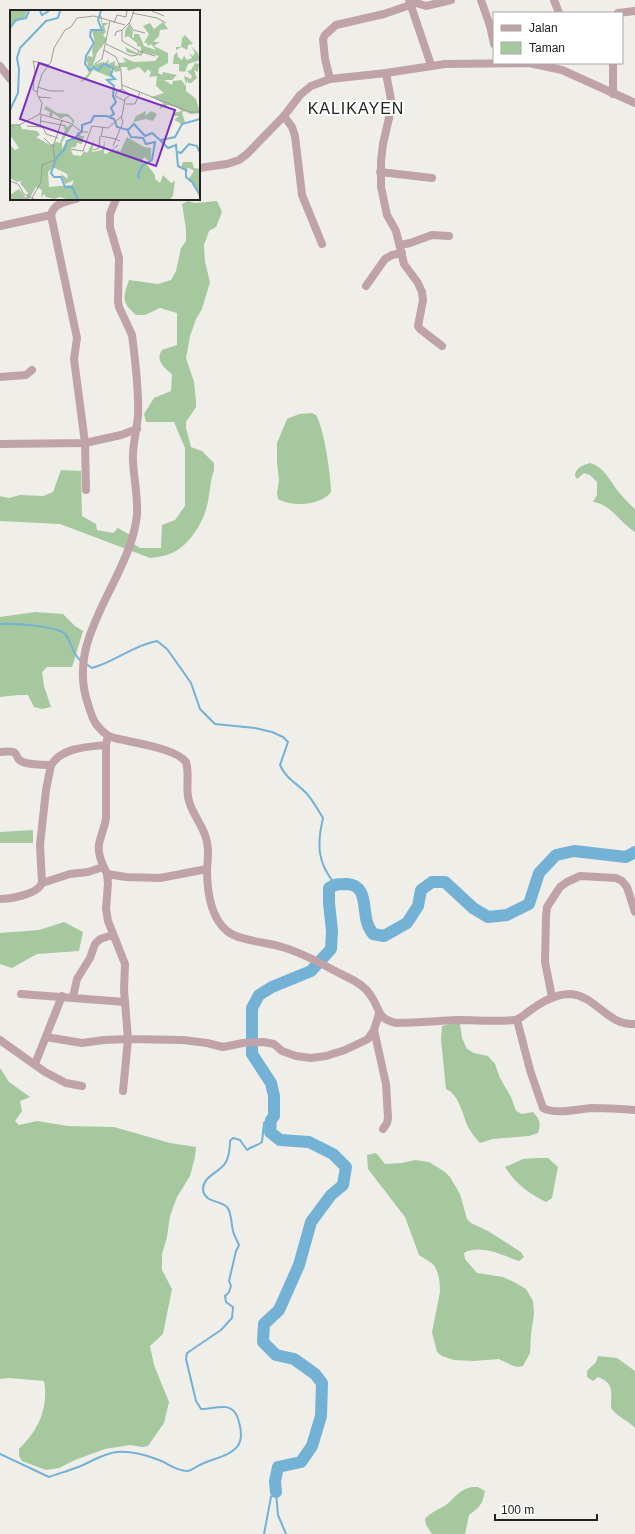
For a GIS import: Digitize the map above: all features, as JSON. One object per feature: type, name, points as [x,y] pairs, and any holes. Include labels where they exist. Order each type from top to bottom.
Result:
[{"type":"street","points":[[330,79],[323,43],[325,35],[329,31],[340,24],[384,14],[410,2],[426,6],[451,0]]},
{"type":"street","points":[[481,0],[493,40]]},
{"type":"street","points":[[554,0],[558,12]]},
{"type":"street","points":[[410,2],[431,65]]},
{"type":"street","points":[[623,12],[635,11]]},
{"type":"street","points":[[200,168],[227,164],[239,160],[247,154],[284,116],[305,90],[318,83],[330,79],[386,73],[431,65],[493,63]]},
{"type":"street","points":[[540,64],[563,66],[613,94],[635,103]]},
{"type":"street","points":[[613,64],[613,94]]},
{"type":"street","points":[[0,66],[10,79]]},
{"type":"street","points":[[386,73],[392,105],[383,144],[380,172],[383,202],[387,215],[401,244],[407,269],[418,283],[422,292],[423,300],[418,326],[442,346]]},
{"type":"street","points":[[284,116],[292,127],[295,136],[302,195],[322,244]]},
{"type":"street","points":[[380,172],[432,178]]},
{"type":"street","points":[[73,200],[57,205],[52,210],[51,215],[77,338],[74,359],[85,443],[86,490]]},
{"type":"street","points":[[46,1037],[82,1043],[128,1039],[183,1040],[223,1047],[243,1043],[263,1042],[274,1044],[282,1051],[296,1056],[311,1058],[326,1056],[359,1045],[368,1040],[374,1030],[378,1014],[374,1002],[368,992],[350,978],[286,948],[241,937],[228,931],[220,923],[213,908],[209,892],[207,869],[208,843],[205,832],[188,800],[186,762],[179,756],[160,749],[107,735],[96,723],[90,712],[82,682],[84,656],[89,638],[124,559],[135,524],[137,505],[133,460],[137,429],[138,396],[132,335],[119,307],[119,258],[110,227],[110,214],[116,200]]},
{"type":"street","points":[[0,226],[51,215]]},
{"type":"street","points":[[401,244],[410,243],[432,235],[449,236]]},
{"type":"street","points":[[366,286],[385,259],[392,255],[402,253]]},
{"type":"street","points":[[0,377],[26,375],[32,370]]},
{"type":"street","points":[[0,444],[85,443],[120,435],[137,429]]},
{"type":"street","points":[[107,735],[106,818],[105,827],[98,845],[98,852],[108,883],[106,909],[108,921],[125,964],[125,1002],[128,1039],[124,1091]]},
{"type":"street","points":[[0,899],[21,896],[41,887],[40,845],[46,790],[51,765],[56,758],[72,750],[106,745]]},
{"type":"street","points":[[0,752],[15,752],[23,762],[51,765]]},
{"type":"street","points":[[42,883],[70,874],[105,870],[126,877],[160,878],[207,869]]},
{"type":"street","points":[[552,997],[545,962],[546,917],[547,907],[560,887],[566,882],[580,876],[616,878],[622,881],[627,887],[635,912]]},
{"type":"street","points":[[73,997],[77,979],[90,958],[96,944],[100,940],[113,935]]},
{"type":"street","points":[[21,994],[125,1002]]},
{"type":"street","points":[[378,1014],[388,1021],[396,1023],[517,1020],[552,997],[571,994],[594,1004],[613,1019],[628,1025],[635,1024]]},
{"type":"street","points":[[35,1064],[62,996]]},
{"type":"street","points":[[517,1020],[530,1070],[543,1108],[556,1111],[592,1108],[635,1110]]},
{"type":"street","points":[[374,1030],[386,1084],[388,1118],[383,1129]]},
{"type":"street","points":[[0,1040],[45,1072],[66,1083],[82,1086]]},
{"type":"green space","points":[[188,201],[195,203],[217,201],[222,212],[216,227],[209,231],[204,245],[205,262],[210,282],[202,309],[196,319],[190,336],[186,358],[194,382],[196,401],[196,407],[186,422],[191,447],[202,451],[214,463],[207,506],[203,518],[196,530],[188,541],[176,551],[150,558],[60,524],[0,521],[0,496],[9,498],[20,495],[43,496],[53,492],[61,470],[81,471],[82,516],[96,524],[97,530],[113,533],[118,528],[130,535],[134,544],[140,548],[161,548],[162,525],[175,520],[185,506],[185,448],[174,422],[146,422],[144,414],[154,398],[171,391],[172,374],[161,364],[159,357],[162,350],[177,345],[177,313],[160,308],[145,315],[136,315],[131,311],[126,303],[125,291],[129,280],[158,284],[171,280],[176,271],[181,248],[186,241],[186,229],[182,204]]},
{"type":"green space","points":[[312,413],[316,415],[322,430],[330,475],[331,492],[320,500],[306,504],[284,502],[278,499],[277,493],[279,480],[277,443],[287,419],[299,414]]},
{"type":"green space","points":[[590,463],[603,470],[617,490],[635,509],[635,532],[605,506],[593,502],[597,495],[597,482],[590,475],[584,473],[577,479],[575,476],[578,469]]},
{"type":"green space","points":[[35,612],[63,614],[75,626],[83,631],[72,667],[47,667],[42,672],[44,686],[51,707],[42,709],[34,707],[28,695],[0,697],[0,617]]},
{"type":"green space","points":[[33,830],[33,843],[0,843],[0,832]]},
{"type":"green space","points":[[64,922],[83,932],[79,951],[37,954],[12,968],[0,964],[0,933],[39,930]]},
{"type":"green space","points":[[454,1023],[460,1024],[462,1038],[467,1049],[474,1053],[488,1056],[495,1064],[516,1111],[522,1114],[533,1112],[539,1122],[538,1133],[529,1136],[493,1139],[480,1143],[472,1133],[457,1100],[446,1089],[441,1039],[442,1026]]},
{"type":"green space","points":[[0,1068],[9,1082],[30,1097],[20,1101],[22,1111],[15,1121],[19,1125],[37,1121],[68,1126],[114,1127],[170,1143],[196,1147],[190,1176],[177,1197],[170,1216],[167,1237],[162,1254],[162,1270],[172,1289],[163,1334],[150,1346],[154,1365],[169,1402],[164,1423],[148,1446],[142,1447],[130,1445],[105,1449],[75,1460],[59,1468],[46,1470],[22,1461],[19,1456],[19,1449],[37,1427],[43,1410],[45,1391],[44,1381],[9,1378],[0,1379]]},
{"type":"green space","points":[[376,1153],[385,1164],[402,1163],[415,1160],[429,1162],[445,1172],[450,1177],[460,1194],[467,1219],[471,1223],[488,1231],[521,1252],[524,1257],[519,1261],[491,1251],[477,1250],[464,1253],[465,1259],[477,1273],[503,1277],[514,1282],[526,1289],[533,1301],[534,1314],[530,1353],[523,1366],[517,1367],[499,1359],[474,1361],[454,1360],[442,1356],[437,1352],[432,1332],[440,1292],[437,1271],[433,1264],[419,1255],[405,1217],[368,1169],[367,1155]]},
{"type":"green space","points":[[548,1158],[558,1167],[552,1198],[546,1202],[523,1188],[505,1167],[523,1159]]},
{"type":"green space","points":[[598,1356],[617,1358],[635,1371],[635,1428],[616,1414],[611,1408],[611,1390],[607,1382],[598,1377],[593,1381],[587,1377],[587,1371],[596,1362]]},
{"type":"green space","points":[[472,1487],[478,1487],[485,1491],[480,1505],[469,1515],[465,1534],[432,1534],[426,1525],[425,1519],[446,1505],[460,1492]]},
{"type":"waterway","points":[[0,624],[44,627],[61,631],[65,634],[76,655],[81,661]]},
{"type":"waterway","points":[[86,664],[92,668],[108,662],[140,646],[157,641],[167,649],[182,670],[191,683],[200,709],[215,724],[255,728],[272,732],[283,737],[288,742],[280,765],[282,770],[314,803],[323,818],[319,845],[320,853],[325,868],[335,884]]},
{"type":"waterway","points":[[276,1492],[275,1481],[278,1467],[301,1462],[312,1446],[321,1416],[322,1383],[315,1374],[294,1359],[276,1355],[263,1342],[264,1324],[279,1310],[299,1265],[311,1222],[331,1195],[343,1185],[346,1167],[333,1154],[309,1142],[280,1140],[270,1132],[271,1120],[274,1116],[274,1096],[271,1083],[252,1054],[252,1008],[259,995],[272,987],[311,971],[331,949],[332,931],[329,888],[333,886],[347,884],[359,889],[364,900],[366,920],[369,928],[373,934],[384,936],[407,923],[418,906],[421,890],[432,882],[445,882],[473,908],[488,917],[507,915],[529,904],[539,873],[556,855],[574,851],[626,857],[635,852]]},
{"type":"waterway","points":[[0,1454],[49,1477],[79,1467],[104,1455],[117,1452],[128,1452],[144,1455],[159,1460],[179,1470],[189,1471],[235,1449],[239,1444],[241,1437],[237,1416],[234,1411],[225,1407],[201,1409],[196,1401],[186,1359],[187,1353],[221,1330],[232,1318],[233,1307],[226,1302],[225,1296],[229,1292],[231,1286],[229,1281],[236,1251],[239,1245],[233,1233],[229,1209],[207,1197],[204,1194],[203,1185],[205,1181],[224,1166],[228,1157],[230,1141],[233,1138],[240,1140],[247,1150],[251,1148],[262,1142],[264,1123],[274,1116]]},
{"type":"waterway","points":[[264,1534],[271,1497],[276,1492]]},
{"type":"waterway","points":[[276,1493],[278,1515],[286,1534]]},
{"type":"district","name":"KALIKAYEN","points":[[356,108]]}]
